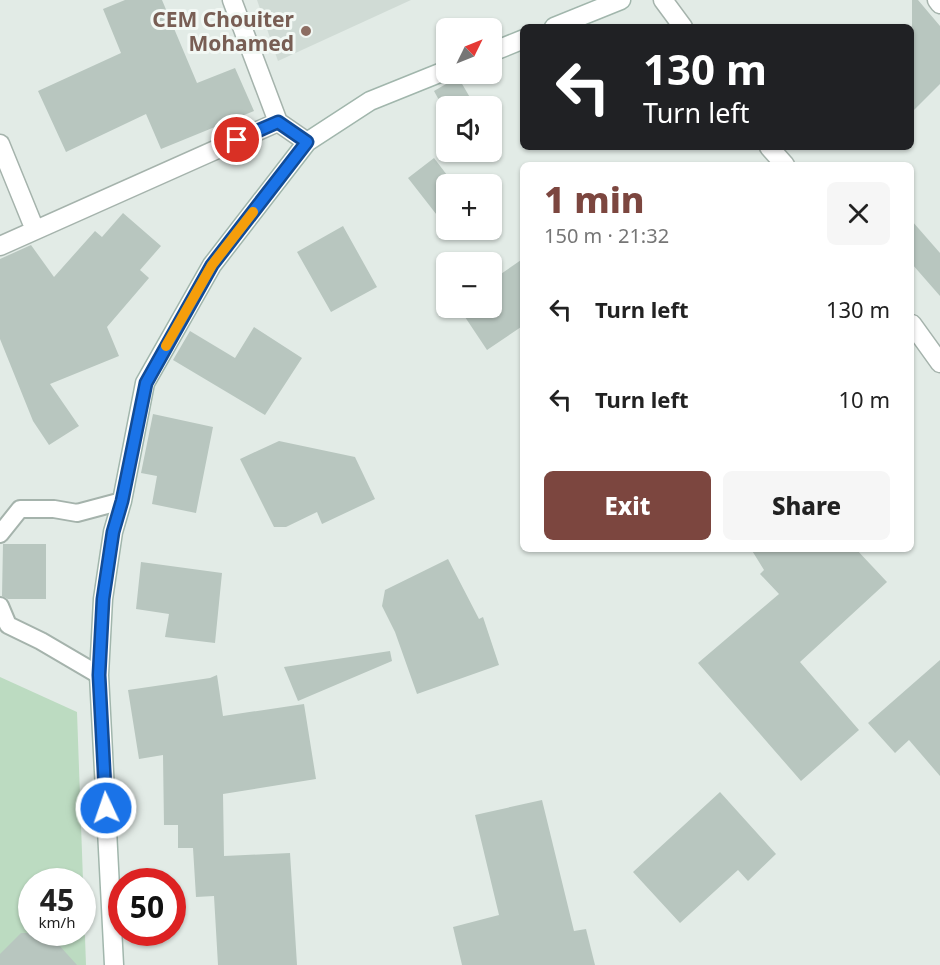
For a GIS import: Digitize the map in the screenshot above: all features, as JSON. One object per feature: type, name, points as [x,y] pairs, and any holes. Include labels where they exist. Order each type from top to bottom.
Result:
[{"type":"main road","points":[[232,0],[278,122],[307,142]]},
{"type":"main road","points":[[561,24],[621,0]]},
{"type":"main road","points":[[663,0],[681,24]]},
{"type":"main road","points":[[937,0],[940,4]]},
{"type":"main road","points":[[502,48],[520,41]]},
{"type":"main road","points":[[114,965],[99,675],[103,599],[113,532],[122,501],[146,383],[212,265],[307,142],[370,101],[436,74]]},
{"type":"main road","points":[[0,246],[278,122]]},
{"type":"main road","points":[[0,144],[35,230]]},
{"type":"main road","points":[[772,150],[782,162]]},
{"type":"main road","points":[[914,327],[940,363]]},
{"type":"lane","points":[[0,534],[20,509],[54,509],[77,513],[122,501]]},
{"type":"lane","points":[[0,606],[8,625],[41,641],[99,675]]},
{"type":"shaded area","name":"CEM Chouiter Mohamed","points":[[257,0],[411,0],[278,61]]},
{"type":"green space","points":[[0,677],[77,712],[83,868],[18,868],[18,946],[85,946],[86,965],[0,965]]},
{"type":"building","points":[[125,0],[162,0],[197,83],[235,68],[254,111],[161,149],[146,114],[66,152],[38,91],[121,53],[103,9]]},
{"type":"building","points":[[912,0],[918,0],[940,26],[940,84],[914,110],[914,24],[912,24]]},
{"type":"building","points":[[446,84],[462,84],[469,96],[437,96],[434,91]]},
{"type":"building","points":[[434,158],[446,174],[436,174],[436,214],[408,178]]},
{"type":"building","points":[[123,213],[161,246],[140,270],[149,278],[107,327],[119,356],[50,384],[79,426],[49,445],[33,421],[0,339],[0,259],[31,245],[54,277],[95,231],[102,237]]},
{"type":"building","points":[[914,223],[940,253],[940,296],[914,266]]},
{"type":"building","points":[[343,226],[377,287],[331,312],[297,252]]},
{"type":"building","points":[[520,261],[520,328],[487,350],[466,318],[502,318],[502,273]]},
{"type":"building","points":[[254,327],[302,358],[265,415],[173,360],[190,331],[235,358]]},
{"type":"building","points":[[153,414],[213,427],[196,513],[152,504],[157,476],[141,473]]},
{"type":"building","points":[[279,441],[355,457],[375,499],[322,524],[317,512],[286,527],[274,527],[240,459]]},
{"type":"building","points":[[3,544],[46,544],[46,599],[8,599],[2,596]]},
{"type":"building","points":[[753,552],[859,552],[887,582],[800,662],[859,730],[801,781],[698,663],[779,594],[760,574],[764,570]]},
{"type":"building","points":[[448,559],[479,619],[483,617],[499,665],[417,694],[395,632],[382,606],[385,590]]},
{"type":"building","points":[[141,562],[222,573],[215,643],[165,637],[169,614],[136,609]]},
{"type":"building","points":[[390,651],[392,661],[298,701],[284,667]]},
{"type":"building","points":[[940,660],[940,776],[909,740],[895,753],[868,723]]},
{"type":"building","points":[[217,675],[223,716],[304,704],[316,779],[223,794],[224,856],[290,853],[297,965],[218,965],[214,896],[196,897],[193,848],[178,848],[178,825],[164,825],[163,755],[139,759],[128,690]]},
{"type":"building","points":[[720,792],[776,854],[748,881],[738,870],[680,923],[633,872]]},
{"type":"building","points":[[542,800],[574,931],[586,929],[595,965],[462,965],[453,927],[499,915],[475,815]]},
{"type":"building","points":[[18,936],[18,946],[60,946],[77,965],[0,965],[0,954]]},
{"type":"slow traffic","points":[[166,346],[212,265],[253,212]]},
{"type":"place","name":"CEM Chouiter Mohamed","points":[[306,31]]},
{"type":"route","points":[[106,808],[99,675],[103,599],[113,532],[122,501],[146,383],[212,265],[307,142],[278,122],[237,140]]}]
